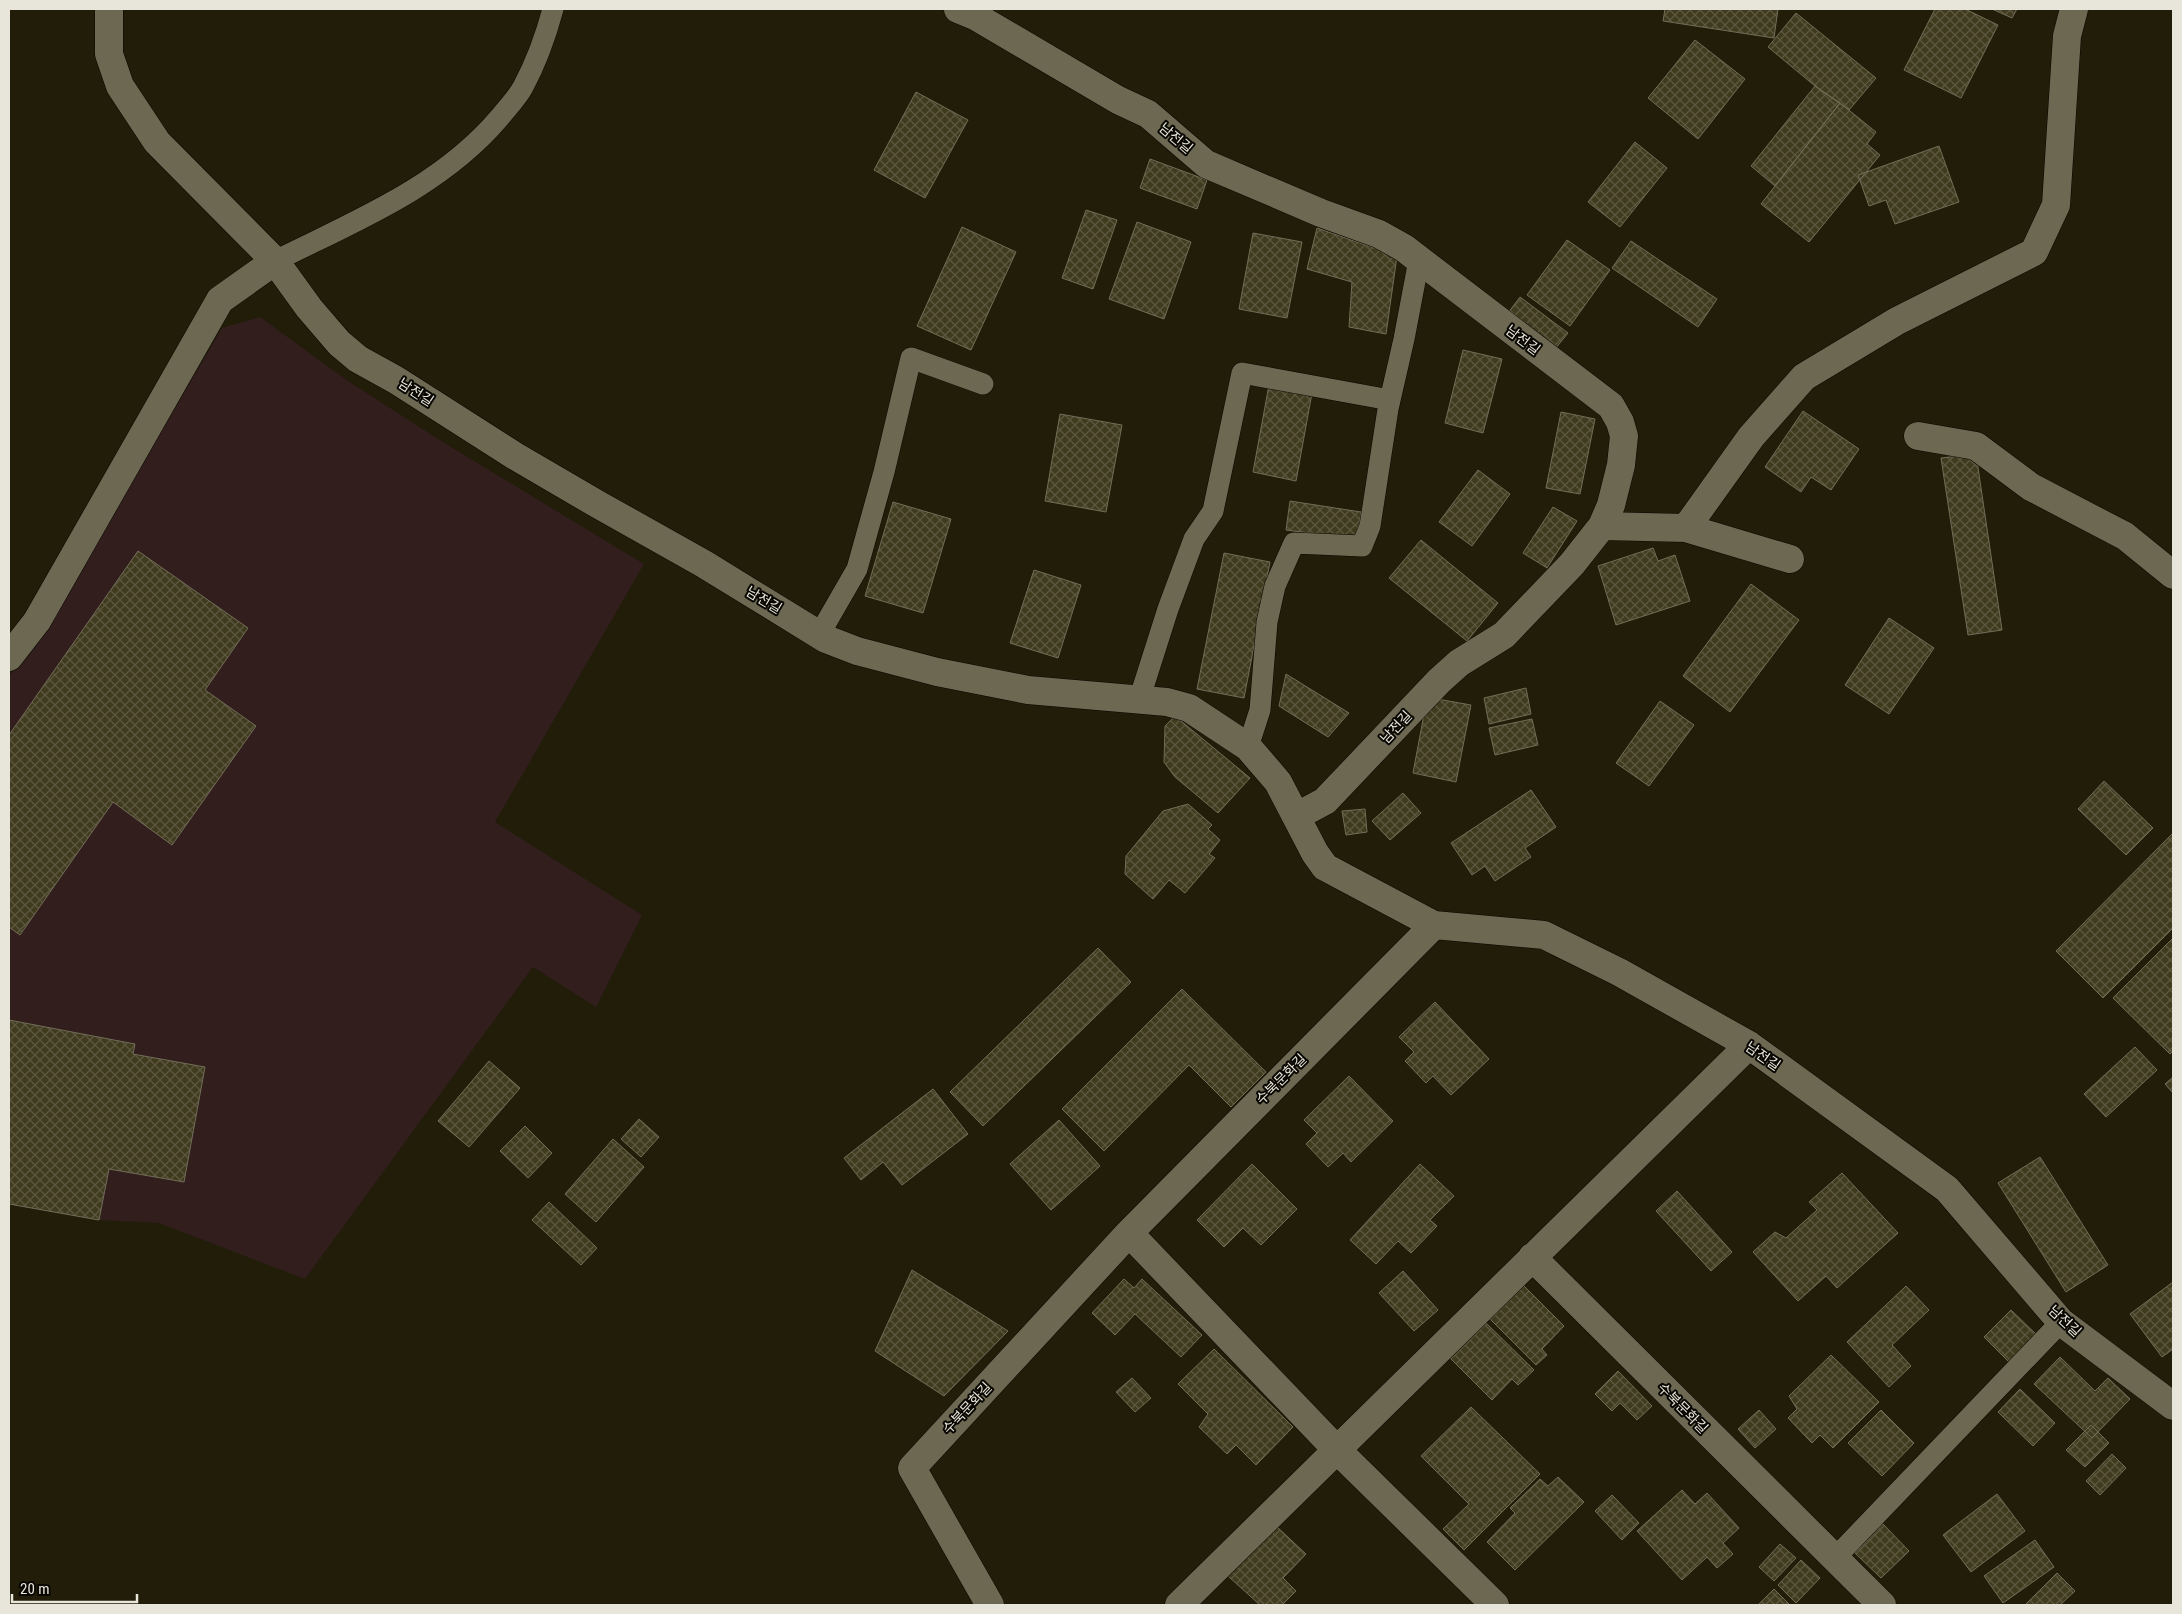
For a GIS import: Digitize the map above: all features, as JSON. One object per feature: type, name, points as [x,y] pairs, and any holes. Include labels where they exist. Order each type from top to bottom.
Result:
[{"type":"street","name":"남전길","points":[[109,9],[109,54],[120,86],[157,142],[275,261],[327,329],[339,343],[358,359],[396,380],[515,456],[599,506],[704,564],[819,635],[857,651],[937,672],[1028,690],[1166,702],[1189,708],[1248,747],[1278,782],[1315,853],[1325,868],[1434,925],[1544,935],[1619,972],[1749,1045],[1947,1189],[2061,1322],[2173,1406]]},
{"type":"street","name":"남전길","points":[[958,9],[975,16],[1118,100],[1148,114],[1206,164],[1321,213],[1379,234],[1404,248],[1611,406],[1620,422],[1624,436],[1621,465],[1611,506],[1602,526],[1572,564],[1504,635],[1459,663],[1439,681],[1336,791],[1325,801],[1297,816]]},
{"type":"street","points":[[1686,528],[1752,437],[1804,377],[1897,321],[2034,252],[2056,205],[2067,36],[2074,9]]},
{"type":"street","points":[[9,657],[38,621],[220,300],[275,261]]},
{"type":"street","points":[[1918,436],[1976,446],[2031,488],[2125,536],[2173,575]]},
{"type":"street","points":[[1602,526],[1686,528],[1790,559]]},
{"type":"street","name":"수북문화길","points":[[990,1605],[912,1468],[1129,1233],[1434,925]]},
{"type":"street","points":[[1179,1605],[1749,1045]]},
{"type":"street","points":[[1129,1233],[1337,1450],[1496,1605]]},
{"type":"street","name":"수북문화길","points":[[1532,1257],[1882,1605]]},
{"type":"lane","points":[[275,261],[375,213],[420,186],[484,135],[522,88],[538,56],[553,9]]},
{"type":"lane","points":[[1248,747],[1260,710],[1267,622],[1275,586],[1294,543],[1362,546],[1370,526],[1390,400],[1419,260]]},
{"type":"lane","points":[[819,635],[857,569],[884,472],[911,358],[983,384]]},
{"type":"lane","points":[[1139,700],[1168,609],[1194,539],[1213,511],[1242,373],[1390,400]]},
{"type":"lane","points":[[1834,1559],[2061,1322]]},
{"type":"shaded area","points":[[260,317],[348,381],[446,444],[644,564],[495,822],[642,915],[596,1007],[533,967],[305,1279],[159,1223],[99,1220],[9,1204],[9,676],[47,627],[222,328]]},
{"type":"building","points":[[1665,9],[1778,9],[1774,38],[1663,21]]},
{"type":"building","points":[[1935,9],[1965,9],[1998,25],[1961,98],[1904,70]]},
{"type":"building","points":[[1992,9],[2017,9],[2012,18]]},
{"type":"building","points":[[1796,13],[1876,78],[1849,110],[1815,86],[1768,47]]},
{"type":"building","points":[[1695,40],[1745,79],[1698,139],[1648,98]]},
{"type":"building","points":[[1815,86],[1840,103],[1775,186],[1751,166]]},
{"type":"building","points":[[916,92],[968,120],[925,198],[874,170]]},
{"type":"building","points":[[1840,103],[1876,132],[1867,144],[1880,155],[1809,242],[1761,204]]},
{"type":"building","points":[[1635,142],[1667,168],[1620,227],[1588,202]]},
{"type":"building","points":[[1939,146],[1959,202],[1895,224],[1886,200],[1869,206],[1858,175]]},
{"type":"building","points":[[1150,159],[1207,180],[1197,209],[1140,188]]},
{"type":"building","points":[[1086,210],[1117,220],[1093,289],[1062,278]]},
{"type":"building","points":[[1137,222],[1191,242],[1164,319],[1109,299]]},
{"type":"building","points":[[962,227],[1016,252],[971,350],[917,326]]},
{"type":"building","points":[[1317,228],[1397,256],[1386,334],[1349,327],[1352,282],[1307,269]]},
{"type":"building","points":[[1253,233],[1302,242],[1287,318],[1239,309]]},
{"type":"building","points":[[1567,240],[1610,270],[1570,326],[1527,295]]},
{"type":"building","points":[[1631,241],[1717,299],[1698,327],[1612,268]]},
{"type":"building","points":[[1520,297],[1568,333],[1555,349],[1508,313]]},
{"type":"building","points":[[1463,350],[1502,359],[1483,433],[1445,423]]},
{"type":"building","points":[[1269,385],[1312,393],[1296,481],[1253,472]]},
{"type":"building","points":[[1803,411],[1859,449],[1831,490],[1811,477],[1801,492],[1765,467]]},
{"type":"building","points":[[1561,412],[1595,419],[1580,494],[1546,488]]},
{"type":"building","points":[[1060,414],[1122,425],[1106,512],[1045,501]]},
{"type":"building","points":[[1976,454],[2002,630],[1968,635],[1941,458]]},
{"type":"building","points":[[1478,470],[1510,494],[1472,546],[1439,522]]},
{"type":"building","points":[[1290,501],[1361,512],[1357,539],[1286,530]]},
{"type":"building","points":[[893,502],[951,519],[923,613],[865,596]]},
{"type":"building","points":[[1553,507],[1577,521],[1547,568],[1523,553]]},
{"type":"building","points":[[1421,540],[1498,603],[1467,641],[1389,578]]},
{"type":"building","points":[[1653,548],[1658,561],[1675,555],[1690,601],[1616,625],[1598,566]]},
{"type":"building","points":[[138,551],[248,628],[205,690],[256,726],[172,845],[113,802],[20,935],[9,927],[9,735]]},
{"type":"building","points":[[1224,553],[1270,562],[1244,698],[1197,689]]},
{"type":"building","points":[[1034,570],[1081,585],[1058,658],[1010,643]]},
{"type":"building","points":[[1751,584],[1799,620],[1730,712],[1683,676]]},
{"type":"building","points":[[1889,618],[1934,648],[1889,714],[1845,685]]},
{"type":"building","points":[[1286,674],[1349,713],[1328,737],[1279,706]]},
{"type":"building","points":[[1526,688],[1531,714],[1489,724],[1484,698]]},
{"type":"building","points":[[1437,699],[1471,705],[1456,782],[1413,773],[1425,709]]},
{"type":"building","points":[[1660,701],[1694,725],[1649,786],[1616,763]]},
{"type":"building","points":[[1175,716],[1250,778],[1218,813],[1175,777],[1164,762],[1165,726]]},
{"type":"building","points":[[1532,719],[1538,745],[1495,755],[1489,728]]},
{"type":"building","points":[[2104,781],[2153,828],[2126,855],[2078,809]]},
{"type":"building","points":[[1531,790],[1556,827],[1525,848],[1531,857],[1495,881],[1485,866],[1472,875],[1451,843]]},
{"type":"building","points":[[1403,793],[1421,813],[1390,840],[1372,821]]},
{"type":"building","points":[[1188,804],[1212,825],[1208,829],[1220,840],[1209,854],[1215,858],[1185,893],[1169,880],[1153,899],[1125,874],[1126,856],[1163,811]]},
{"type":"building","points":[[1365,809],[1367,832],[1346,835],[1342,811]]},
{"type":"building","points":[[2173,833],[2173,928],[2103,998],[2056,951]]},
{"type":"building","points":[[2173,938],[2173,1051],[2170,1054],[2113,998]]},
{"type":"building","points":[[1098,948],[1131,982],[983,1126],[950,1092]]},
{"type":"building","points":[[1182,989],[1266,1072],[1231,1107],[1189,1065],[1104,1151],[1062,1109]]},
{"type":"building","points":[[1435,1002],[1489,1059],[1451,1095],[1433,1076],[1426,1083],[1405,1061],[1414,1052],[1399,1037]]},
{"type":"building","points":[[9,1020],[135,1044],[133,1054],[205,1067],[184,1182],[109,1169],[99,1220],[9,1204]]},
{"type":"building","points":[[2135,1047],[2157,1070],[2106,1117],[2084,1094]]},
{"type":"building","points":[[489,1061],[520,1088],[469,1147],[438,1121]]},
{"type":"building","points":[[1349,1076],[1393,1121],[1351,1162],[1343,1153],[1328,1167],[1306,1144],[1317,1133],[1304,1120]]},
{"type":"building","points":[[2173,1077],[2173,1093],[2165,1084]]},
{"type":"building","points":[[933,1089],[968,1134],[902,1185],[883,1162],[861,1180],[844,1158]]},
{"type":"building","points":[[639,1119],[659,1137],[641,1157],[621,1139]]},
{"type":"building","points":[[1059,1120],[1100,1166],[1051,1210],[1010,1164]]},
{"type":"building","points":[[525,1126],[552,1153],[528,1178],[500,1151]]},
{"type":"building","points":[[613,1139],[644,1167],[596,1222],[565,1194]]},
{"type":"building","points":[[2040,1157],[2108,1265],[2066,1292],[1998,1183]]},
{"type":"building","points":[[1252,1164],[1297,1209],[1261,1245],[1243,1228],[1224,1247],[1197,1220]]},
{"type":"building","points":[[1420,1164],[1454,1196],[1430,1220],[1437,1226],[1411,1253],[1398,1241],[1376,1264],[1350,1240]]},
{"type":"building","points":[[1842,1173],[1898,1233],[1837,1288],[1826,1276],[1798,1301],[1753,1252],[1775,1232],[1786,1238],[1817,1210],[1809,1202]]},
{"type":"building","points":[[1677,1191],[1732,1252],[1711,1271],[1656,1211]]},
{"type":"building","points":[[549,1202],[597,1248],[581,1265],[532,1220]]},
{"type":"building","points":[[912,1270],[1008,1331],[944,1396],[875,1351]]},
{"type":"building","points":[[1403,1271],[1438,1310],[1414,1331],[1379,1293]]},
{"type":"building","points":[[1124,1279],[1134,1288],[1142,1279],[1202,1335],[1181,1357],[1135,1314],[1115,1335],[1092,1313]]},
{"type":"building","points":[[2173,1282],[2173,1349],[2162,1357],[2130,1314]]},
{"type":"building","points":[[1521,1283],[1564,1326],[1542,1349],[1547,1355],[1536,1365],[1487,1316]]},
{"type":"building","points":[[1906,1286],[1929,1310],[1892,1345],[1911,1366],[1889,1387],[1847,1342]]},
{"type":"building","points":[[2011,1310],[2039,1337],[2011,1364],[1984,1337]]},
{"type":"building","points":[[1483,1320],[1534,1370],[1518,1385],[1512,1379],[1492,1400],[1447,1355]]},
{"type":"building","points":[[1214,1349],[1293,1427],[1256,1465],[1236,1445],[1227,1454],[1199,1427],[1208,1414],[1178,1384]]},
{"type":"building","points":[[1831,1355],[1879,1402],[1833,1448],[1820,1435],[1812,1443],[1788,1418],[1797,1409],[1789,1396]]},
{"type":"building","points":[[2060,1357],[2095,1391],[2108,1378],[2130,1399],[2092,1438],[2034,1384]]},
{"type":"building","points":[[1618,1371],[1652,1406],[1637,1420],[1620,1403],[1612,1411],[1595,1394]]},
{"type":"building","points":[[1132,1378],[1151,1398],[1135,1412],[1116,1392]]},
{"type":"building","points":[[2020,1389],[2055,1423],[2033,1446],[1998,1412]]},
{"type":"building","points":[[1471,1407],[1540,1474],[1464,1550],[1443,1529],[1469,1504],[1421,1456]]},
{"type":"building","points":[[1759,1410],[1776,1429],[1755,1448],[1738,1429]]},
{"type":"building","points":[[1881,1410],[1914,1443],[1882,1476],[1848,1443]]},
{"type":"building","points":[[2091,1425],[2109,1443],[2085,1467],[2066,1450]]},
{"type":"building","points":[[2112,1454],[2126,1468],[2100,1495],[2086,1481]]},
{"type":"building","points":[[1558,1477],[1584,1502],[1515,1570],[1487,1542],[1515,1513],[1510,1508],[1540,1479],[1548,1486]]},
{"type":"building","points":[[1682,1490],[1695,1504],[1707,1493],[1739,1528],[1723,1543],[1733,1554],[1717,1568],[1707,1557],[1682,1580],[1637,1531]]},
{"type":"building","points":[[1997,1494],[2025,1531],[1971,1572],[1943,1535]]},
{"type":"building","points":[[1612,1495],[1639,1523],[1622,1540],[1595,1511]]},
{"type":"building","points":[[1883,1524],[1909,1551],[1881,1578],[1855,1553]]},
{"type":"building","points":[[1276,1526],[1306,1554],[1283,1578],[1296,1591],[1282,1605],[1260,1605],[1228,1576]]},
{"type":"building","points":[[2035,1540],[2054,1567],[2003,1603],[1984,1576]]},
{"type":"building","points":[[1780,1544],[1796,1558],[1774,1581],[1759,1567]]},
{"type":"building","points":[[1801,1560],[1820,1578],[1796,1603],[1778,1585]]},
{"type":"building","points":[[2057,1573],[2075,1591],[2060,1605],[2025,1605]]},
{"type":"building","points":[[1774,1589],[1790,1605],[1758,1605]]}]
